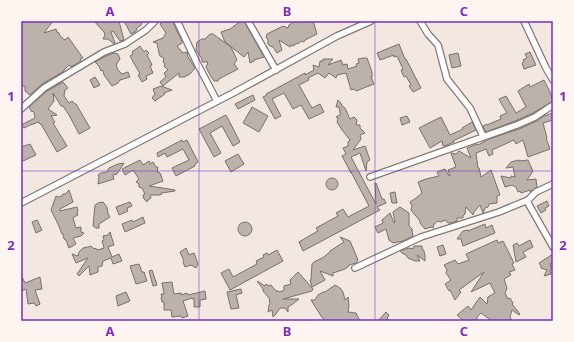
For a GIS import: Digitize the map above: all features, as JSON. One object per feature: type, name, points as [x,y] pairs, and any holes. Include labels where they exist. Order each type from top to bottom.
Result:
[{"type":"street","points":[[22,107],[44,88],[104,52],[125,44],[146,30],[155,21]]},
{"type":"street","points":[[177,21],[197,63],[218,101]]},
{"type":"street","points":[[248,21],[276,70]]},
{"type":"street","points":[[21,202],[218,101],[337,36],[371,21]]},
{"type":"street","points":[[420,21],[428,34],[438,45],[446,79],[470,108],[483,136]]},
{"type":"street","points":[[524,21],[553,80]]},
{"type":"street","points":[[370,177],[517,125],[535,117],[553,105]]},
{"type":"street","points":[[355,268],[421,238],[499,212],[528,200],[536,192],[553,184]]},
{"type":"street","points":[[528,200],[528,203],[553,247]]},
{"type":"building","points":[[21,21],[53,21],[44,33],[56,29],[60,36],[65,40],[68,37],[83,58],[71,67],[69,65],[64,71],[42,84],[30,95],[25,91],[25,86],[22,86]]},
{"type":"building","points":[[94,21],[119,21],[124,40],[120,41],[113,31],[111,32],[115,43],[114,44],[108,39],[103,39],[105,35],[104,32]]},
{"type":"building","points":[[124,21],[143,21],[136,29],[137,30],[131,34]]},
{"type":"building","points":[[163,21],[172,21],[182,41],[182,43],[177,46],[183,53],[187,52],[188,57],[195,68],[185,77],[179,77],[179,73],[163,86],[160,82],[166,77],[164,73],[168,70],[164,66],[164,58],[160,56],[157,43],[153,42],[163,38],[166,33],[160,24]]},
{"type":"building","points":[[241,21],[244,21],[264,57],[250,63],[248,52],[244,57],[225,42],[221,32],[230,29]]},
{"type":"building","points":[[295,21],[313,21],[317,34],[304,42],[302,41],[294,46],[291,45],[290,47],[279,40],[282,50],[277,53],[273,47],[268,44],[266,37],[267,34],[283,26],[288,28],[289,25]]},
{"type":"building","points":[[210,34],[213,34],[231,47],[237,60],[234,64],[238,69],[219,79],[218,81],[214,81],[206,68],[208,62],[202,62],[202,59],[196,50],[197,42],[205,39]]},
{"type":"building","points":[[399,44],[405,59],[421,88],[413,92],[409,86],[411,85],[406,76],[404,77],[401,70],[403,69],[397,56],[394,57],[394,55],[380,60],[377,53]]},
{"type":"building","points":[[140,46],[144,52],[146,50],[149,53],[147,55],[152,65],[150,66],[153,73],[146,76],[147,79],[142,82],[138,75],[140,74],[130,56],[133,54],[132,52]]},
{"type":"building","points":[[530,52],[536,65],[524,69],[522,63],[524,62],[523,60],[527,58],[525,54]]},
{"type":"building","points":[[114,53],[118,54],[120,59],[116,65],[118,70],[122,74],[128,72],[130,77],[120,80],[112,86],[104,75],[103,70],[101,71],[95,62]]},
{"type":"building","points":[[458,53],[461,66],[452,68],[449,55]]},
{"type":"building","points":[[367,58],[374,84],[356,91],[354,89],[351,90],[346,73],[337,75],[336,78],[329,73],[325,78],[318,73],[299,85],[312,108],[320,104],[324,112],[309,119],[301,105],[293,109],[284,93],[272,99],[281,116],[275,119],[263,97],[305,73],[305,75],[314,70],[313,65],[319,67],[320,61],[323,61],[323,59],[333,59],[328,65],[341,60],[343,65],[347,64],[348,69],[357,66],[356,64],[359,63],[358,59]]},
{"type":"building","points":[[95,77],[100,85],[94,88],[90,80]]},
{"type":"building","points":[[544,80],[553,101],[533,113],[486,132],[483,126],[501,119],[500,116],[507,113],[499,99],[506,96],[516,113],[526,107],[518,91],[529,84],[530,87]]},
{"type":"building","points":[[63,82],[68,88],[65,90],[64,96],[69,103],[72,101],[76,104],[90,128],[79,134],[69,115],[53,93],[54,101],[48,109],[57,115],[51,116],[55,122],[53,123],[67,146],[57,152],[39,122],[24,128],[21,128],[21,125],[35,118],[34,112],[31,111],[29,107],[47,91]]},
{"type":"building","points":[[161,86],[172,90],[164,93],[165,94],[155,101],[152,98],[155,94],[153,89]]},
{"type":"building","points":[[253,95],[255,100],[238,109],[235,104]]},
{"type":"building","points":[[338,100],[345,108],[350,119],[354,117],[357,120],[356,125],[360,125],[360,128],[365,133],[360,135],[361,139],[353,150],[365,146],[370,160],[367,162],[366,171],[360,153],[351,157],[376,204],[375,183],[382,199],[384,199],[386,203],[377,207],[380,210],[303,251],[299,242],[318,231],[316,228],[338,216],[336,213],[343,209],[348,217],[369,206],[342,156],[346,154],[343,148],[348,146],[348,142],[350,140],[337,122],[338,119],[336,117],[340,115],[339,107],[336,107]]},
{"type":"building","points":[[252,107],[268,116],[259,132],[243,123]]},
{"type":"building","points":[[553,113],[553,120],[543,123],[550,149],[528,157],[523,140],[516,144],[514,140],[492,150],[493,154],[489,156],[486,149],[476,153],[481,177],[491,170],[500,195],[497,196],[497,203],[489,204],[483,213],[480,205],[473,215],[466,207],[463,218],[457,218],[457,221],[451,223],[448,223],[445,220],[441,222],[438,221],[434,224],[433,228],[431,227],[425,229],[411,210],[412,206],[410,202],[422,193],[418,182],[439,176],[437,172],[445,169],[450,176],[448,170],[456,167],[451,153],[456,154],[459,151],[471,158],[467,148],[519,129]]},
{"type":"building","points":[[226,115],[240,142],[233,146],[222,126],[210,133],[221,153],[214,157],[199,129]]},
{"type":"building","points":[[407,116],[410,122],[402,125],[400,118]]},
{"type":"building","points":[[441,117],[450,135],[463,129],[462,128],[472,122],[476,130],[447,145],[443,146],[442,141],[430,148],[419,128]]},
{"type":"building","points":[[182,140],[183,142],[187,140],[198,162],[195,166],[176,176],[172,168],[189,160],[183,149],[167,157],[165,153],[158,157],[157,153]]},
{"type":"building","points":[[30,144],[36,155],[23,161],[21,156],[21,147]]},
{"type":"building","points":[[238,154],[244,164],[231,172],[225,161]]},
{"type":"building","points":[[140,160],[143,165],[149,161],[150,164],[153,162],[156,167],[158,167],[157,172],[160,173],[163,181],[149,186],[175,191],[161,193],[162,194],[159,195],[150,195],[151,198],[147,202],[144,199],[143,195],[145,194],[142,188],[139,187],[139,184],[136,182],[139,179],[133,170],[125,175],[122,169]]},
{"type":"building","points":[[528,160],[533,171],[527,180],[536,179],[537,187],[530,192],[530,190],[521,193],[520,191],[518,192],[516,187],[512,185],[505,187],[501,176],[511,178],[511,176],[515,177],[513,167],[506,168],[511,162]]},
{"type":"building","points":[[124,163],[117,174],[113,175],[114,179],[98,184],[98,175],[107,172],[109,168]]},
{"type":"building","points":[[330,178],[334,178],[338,184],[334,190],[330,190],[326,186],[326,182]]},
{"type":"building","points":[[69,190],[73,202],[60,209],[60,211],[77,207],[78,215],[73,218],[76,228],[81,227],[81,232],[84,233],[81,236],[73,238],[76,244],[69,248],[51,210],[56,196],[62,196]]},
{"type":"building","points":[[395,192],[397,203],[392,203],[390,193]]},
{"type":"building","points":[[547,201],[549,206],[541,213],[537,206]]},
{"type":"building","points":[[103,202],[107,207],[110,217],[99,224],[99,228],[96,228],[93,226],[95,205]]},
{"type":"building","points":[[130,202],[132,206],[127,208],[128,211],[119,215],[116,207]]},
{"type":"building","points":[[400,207],[409,213],[409,226],[412,229],[413,236],[403,241],[393,243],[389,240],[386,229],[378,233],[375,227],[383,223],[382,220],[390,213],[394,223],[393,212]]},
{"type":"building","points":[[143,217],[145,223],[125,232],[122,224],[132,220],[133,222]]},
{"type":"building","points":[[37,220],[42,230],[36,233],[32,222]]},
{"type":"building","points":[[245,222],[250,224],[252,229],[250,234],[245,236],[240,234],[238,229],[240,224]]},
{"type":"building","points":[[485,224],[486,228],[492,225],[495,233],[463,246],[461,239],[457,239],[463,231],[468,231]]},
{"type":"building","points":[[110,232],[114,245],[108,247],[112,257],[119,254],[122,261],[113,264],[111,258],[103,261],[102,266],[98,267],[98,272],[90,275],[89,266],[79,276],[77,274],[88,258],[76,263],[72,254],[78,256],[79,252],[83,248],[91,246],[98,250],[104,248],[102,241],[104,240],[103,236],[108,235]]},
{"type":"building","points":[[340,237],[350,241],[358,260],[356,263],[349,265],[345,269],[333,273],[333,276],[320,271],[325,280],[312,287],[310,280],[312,264],[344,242]]},
{"type":"building","points":[[497,240],[498,243],[503,241],[514,263],[512,264],[515,270],[509,272],[511,275],[504,279],[507,288],[505,293],[520,314],[519,315],[512,310],[510,317],[512,321],[492,321],[481,313],[477,317],[477,320],[464,321],[457,315],[468,306],[471,310],[480,297],[487,304],[488,297],[495,293],[490,283],[471,292],[484,272],[459,290],[461,292],[455,300],[445,284],[451,280],[446,273],[447,270],[444,265],[455,260],[458,264],[469,260],[466,254]]},
{"type":"building","points":[[530,240],[533,247],[523,252],[526,257],[516,262],[513,245],[517,243],[519,246]]},
{"type":"building","points":[[443,245],[446,254],[440,256],[437,247]]},
{"type":"building","points":[[414,246],[422,246],[425,261],[417,255],[420,261],[415,261],[408,258],[400,251],[409,248],[413,249]]},
{"type":"building","points":[[186,248],[189,255],[194,253],[198,264],[196,268],[191,265],[185,267],[180,252]]},
{"type":"building","points":[[277,250],[283,261],[230,290],[221,273],[229,269],[233,277],[257,264],[256,261],[264,257],[263,255],[267,253],[268,255]]},
{"type":"building","points":[[553,254],[553,263],[550,264],[551,274],[544,276],[547,270],[541,268],[539,263]]},
{"type":"building","points":[[139,264],[147,281],[136,284],[130,266]]},
{"type":"building","points":[[152,270],[157,285],[153,286],[149,271]]},
{"type":"building","points":[[298,272],[313,289],[312,291],[283,299],[299,299],[288,307],[288,312],[285,308],[280,308],[273,317],[272,310],[268,312],[270,304],[269,298],[257,281],[265,286],[266,284],[269,286],[271,285],[275,290],[280,292],[284,290],[284,286],[291,284],[290,280]]},
{"type":"building","points":[[21,275],[25,283],[40,277],[42,289],[35,290],[40,304],[36,306],[34,303],[28,304],[26,289],[21,291]]},
{"type":"building","points":[[172,282],[174,294],[181,293],[181,295],[187,293],[188,295],[205,291],[206,299],[200,300],[200,307],[194,307],[194,298],[183,301],[188,316],[182,318],[181,316],[172,317],[171,310],[164,310],[164,302],[162,302],[161,294],[164,294],[162,283]]},
{"type":"building","points":[[335,285],[343,292],[345,300],[348,297],[348,312],[356,313],[360,321],[325,321],[321,316],[311,300],[315,300],[318,295]]},
{"type":"building","points":[[241,289],[242,293],[236,295],[239,308],[231,309],[227,292]]},
{"type":"building","points":[[126,292],[130,301],[118,306],[116,296]]},
{"type":"building","points":[[386,312],[389,315],[387,318],[390,321],[378,321]]}]
